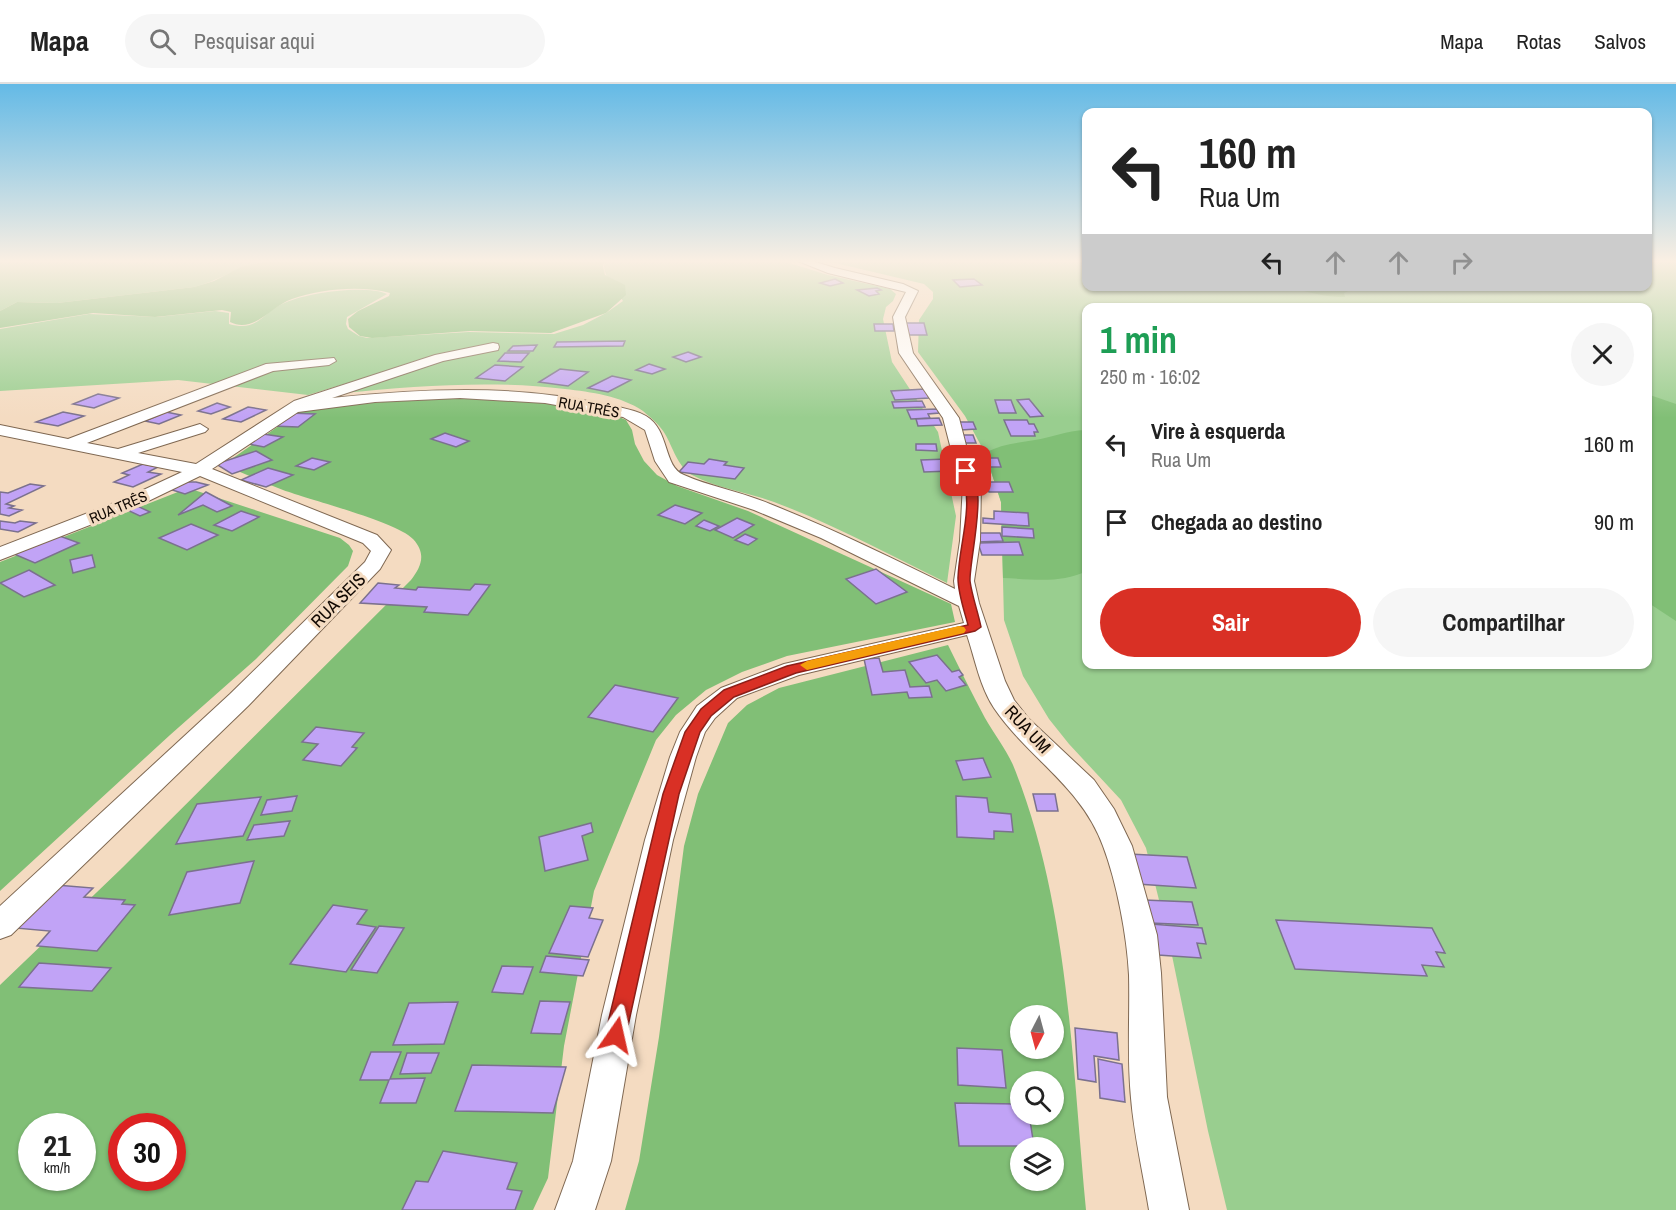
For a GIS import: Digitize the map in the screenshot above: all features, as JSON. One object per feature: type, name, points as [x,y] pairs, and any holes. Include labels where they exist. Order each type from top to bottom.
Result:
[{"type":"street","name":"RUA UM","points":[[901,314],[899,317],[906,353],[951,418],[961,457],[972,483],[972,506],[964,580],[971,615],[993,681],[1004,703],[1020,725],[1084,787],[1104,816],[1118,846],[1140,935],[1144,973],[1149,1097],[1169,1210]]},
{"type":"street","name":"RUA TRÊS","points":[[0,554],[130,503],[199,470],[291,408],[448,356],[493,347]]},
{"type":"street","points":[[71,443],[271,367],[329,361]]},
{"type":"street","name":"RUA TRÊS","points":[[291,408],[414,396],[478,395],[554,400],[639,417],[654,430],[667,471],[675,478],[760,506],[828,534],[971,615]]},
{"type":"street","points":[[120,454],[200,429]]},
{"type":"street","name":"RUA SEIS","points":[[0,430],[199,470],[370,539],[381,550],[373,565],[239,700],[0,926]]},
{"type":"street","points":[[575,1210],[592,1161],[619,1015],[659,840],[683,757],[693,732],[706,712],[729,693],[792,669],[971,615]]},
{"type":"green space","points":[[0,314],[90,314],[0,328]]},
{"type":"green space","points":[[89,314],[157,317],[190,314],[229,314],[229,324],[247,326],[268,314],[353,314],[347,317],[348,329],[367,338],[469,332],[554,334],[583,325],[605,314],[884,314],[883,319],[892,362],[938,432],[956,516],[947,583],[818,520],[692,475],[679,462],[661,428],[643,411],[616,398],[595,393],[537,386],[481,384],[343,393],[413,363],[308,395],[178,380],[0,391],[0,329]]},
{"type":"green space","points":[[101,314],[188,314],[155,317]]},
{"type":"green space","points":[[231,314],[268,314],[247,324],[239,325],[230,322]]},
{"type":"green space","points":[[355,314],[604,314],[551,333],[470,331],[372,338],[360,336],[349,327],[348,319]]},
{"type":"green space","points":[[923,314],[1082,314],[1082,669],[1652,669],[1652,314],[1676,314],[1676,1210],[1227,1210],[1208,1131],[1168,936],[1146,848],[1121,800],[1049,719],[1023,676],[1004,620],[1001,502],[985,453],[965,416],[918,352],[919,320]]},
{"type":"green space","points":[[1652,396],[1676,404],[1676,621],[1652,605]]},
{"type":"green space","points":[[440,397],[541,402],[610,413],[626,420],[644,461],[657,475],[677,486],[748,511],[951,604],[955,622],[787,656],[742,672],[706,690],[676,715],[656,740],[594,891],[564,1046],[548,1178],[533,1210],[0,1210],[0,985],[121,869],[411,580],[420,565],[420,550],[413,539],[404,532],[283,490],[223,465],[303,409]]},
{"type":"green space","points":[[1082,431],[1082,573],[1056,579],[1003,578],[1001,502],[985,453],[1009,444]]},
{"type":"green space","points":[[188,488],[340,538],[353,551],[348,566],[256,659],[0,891],[0,562]]},
{"type":"green space","points":[[948,645],[985,718],[1013,765],[1032,818],[1046,872],[1057,928],[1072,1041],[1086,1210],[625,1210],[639,1161],[659,1037],[684,846],[698,794],[728,723],[747,705],[779,688]]},
{"type":"building","points":[[906,323],[924,323],[927,335],[909,335]]},
{"type":"building","points":[[874,324],[893,324],[894,331],[875,331]]},
{"type":"building","points":[[625,341],[623,346],[554,347],[557,342]]},
{"type":"building","points":[[537,345],[533,351],[508,351],[513,346]]},
{"type":"building","points":[[688,352],[701,357],[686,362],[673,357]]},
{"type":"building","points":[[505,353],[529,353],[521,362],[498,361]]},
{"type":"building","points":[[649,364],[665,369],[652,374],[636,370]]},
{"type":"building","points":[[495,365],[523,367],[505,381],[476,378]]},
{"type":"building","points":[[560,369],[588,372],[568,386],[539,382]]},
{"type":"building","points":[[612,376],[631,380],[608,392],[588,388]]},
{"type":"building","points":[[925,389],[929,398],[895,400],[891,391]]},
{"type":"building","points":[[98,394],[119,398],[94,408],[73,404]]},
{"type":"building","points":[[1029,399],[1043,416],[1030,417],[1017,400]]},
{"type":"building","points":[[995,400],[1011,400],[1016,413],[999,413]]},
{"type":"building","points":[[922,401],[925,407],[894,408],[892,402]]},
{"type":"building","points":[[217,403],[230,407],[211,414],[198,411]]},
{"type":"building","points":[[248,407],[266,410],[241,422],[223,419]]},
{"type":"building","points":[[937,409],[939,413],[928,414],[930,418],[911,419],[907,410]]},
{"type":"building","points":[[63,412],[84,416],[58,426],[36,422]]},
{"type":"building","points":[[166,412],[181,415],[159,424],[145,421]]},
{"type":"building","points":[[290,413],[315,414],[298,427],[273,426]]},
{"type":"building","points":[[939,418],[942,425],[918,426],[916,419]]},
{"type":"building","points":[[1004,420],[1027,420],[1029,424],[1034,424],[1038,432],[1034,432],[1035,436],[1011,436]]},
{"type":"building","points":[[958,422],[973,422],[976,429],[961,430]]},
{"type":"building","points":[[445,433],[469,441],[456,447],[431,439]]},
{"type":"building","points":[[263,434],[283,437],[264,447],[244,443]]},
{"type":"building","points":[[959,435],[973,435],[976,443],[962,443]]},
{"type":"building","points":[[916,444],[936,444],[937,451],[916,450]]},
{"type":"building","points":[[256,451],[272,460],[232,474],[216,464]]},
{"type":"building","points":[[312,458],[330,462],[314,470],[296,466]]},
{"type":"building","points":[[975,458],[998,458],[1001,467],[977,467]]},
{"type":"building","points":[[709,459],[727,462],[724,465],[744,468],[735,479],[679,472],[688,462],[704,464]]},
{"type":"building","points":[[947,459],[951,471],[924,472],[921,460]]},
{"type":"building","points":[[143,464],[158,467],[148,472],[161,474],[133,487],[114,482],[129,475],[122,473]]},
{"type":"building","points":[[268,468],[293,475],[266,487],[241,480]]},
{"type":"building","points":[[187,482],[208,485],[185,494],[169,489]]},
{"type":"building","points":[[986,482],[1009,482],[1013,492],[989,492]]},
{"type":"building","points":[[30,484],[44,486],[6,504],[14,506],[9,508],[22,510],[9,516],[0,514],[0,492],[8,493]]},
{"type":"building","points":[[206,492],[232,506],[217,512],[203,505],[178,515]]},
{"type":"building","points":[[133,504],[150,512],[140,516],[123,508]]},
{"type":"building","points":[[675,505],[702,513],[685,524],[658,515]]},
{"type":"building","points":[[241,511],[259,517],[232,531],[214,525]]},
{"type":"building","points":[[994,511],[1028,513],[1029,526],[983,523],[983,518],[994,519]]},
{"type":"building","points":[[737,518],[754,525],[733,538],[715,530]]},
{"type":"building","points":[[704,520],[719,526],[710,531],[696,526]]},
{"type":"building","points":[[0,521],[36,523],[18,532],[0,529]]},
{"type":"building","points":[[191,524],[218,535],[187,550],[159,538]]},
{"type":"building","points":[[1002,527],[1033,529],[1034,538],[1002,536]]},
{"type":"building","points":[[975,533],[1000,533],[1003,541],[977,542]]},
{"type":"building","points":[[745,534],[757,539],[748,545],[735,540]]},
{"type":"building","points":[[57,535],[79,543],[35,563],[14,554]]},
{"type":"building","points":[[1019,542],[1023,555],[982,555],[978,543]]},
{"type":"building","points":[[92,555],[95,567],[73,573],[70,560]]},
{"type":"building","points":[[876,569],[907,592],[876,604],[846,579]]},
{"type":"building","points":[[29,570],[55,585],[24,597],[0,583]]},
{"type":"building","points":[[378,583],[399,585],[395,588],[416,590],[418,587],[470,590],[475,584],[490,585],[468,615],[424,612],[427,607],[360,603]]},
{"type":"building","points":[[937,655],[952,672],[959,670],[963,675],[959,677],[966,685],[946,691],[937,680],[926,683],[909,662]]},
{"type":"building","points":[[879,658],[883,672],[905,670],[910,687],[929,686],[932,697],[909,698],[907,692],[872,695],[864,659]]},
{"type":"building","points":[[615,685],[678,698],[653,732],[588,717]]},
{"type":"building","points":[[316,727],[364,733],[352,747],[357,748],[341,766],[303,760],[318,744],[302,742]]},
{"type":"building","points":[[983,758],[991,777],[963,780],[956,761]]},
{"type":"building","points":[[1033,794],[1055,794],[1058,811],[1037,811]]},
{"type":"building","points":[[297,796],[292,811],[261,815],[267,800]]},
{"type":"building","points":[[956,796],[987,798],[989,812],[1011,814],[1013,832],[994,831],[994,839],[957,837]]},
{"type":"building","points":[[261,797],[243,836],[176,844],[197,804]]},
{"type":"building","points":[[290,821],[284,836],[247,840],[254,825]]},
{"type":"building","points":[[591,823],[593,832],[582,836],[588,860],[545,871],[539,837]]},
{"type":"building","points":[[1129,854],[1187,857],[1196,888],[1137,884]]},
{"type":"building","points":[[254,861],[240,903],[169,915],[187,872]]},
{"type":"building","points":[[56,885],[93,888],[84,897],[125,900],[122,904],[135,905],[97,951],[37,946],[50,931],[15,928]]},
{"type":"building","points":[[1144,900],[1192,902],[1198,925],[1150,923]]},
{"type":"building","points":[[333,905],[367,910],[357,924],[376,927],[346,972],[290,964]]},
{"type":"building","points":[[570,906],[593,908],[589,918],[603,920],[588,957],[549,953]]},
{"type":"building","points":[[1276,920],[1432,928],[1445,953],[1436,952],[1444,967],[1422,965],[1427,976],[1295,969]]},
{"type":"building","points":[[1151,924],[1202,928],[1206,944],[1197,943],[1201,958],[1158,955]]},
{"type":"building","points":[[379,926],[404,928],[377,973],[351,970]]},
{"type":"building","points":[[546,956],[589,960],[583,976],[540,972]]},
{"type":"building","points":[[39,963],[111,968],[92,991],[19,987]]},
{"type":"building","points":[[502,966],[533,967],[523,994],[492,992]]},
{"type":"building","points":[[540,1001],[570,1002],[561,1034],[531,1033]]},
{"type":"building","points":[[458,1002],[444,1044],[393,1045],[409,1003]]},
{"type":"building","points":[[1075,1028],[1117,1033],[1119,1060],[1094,1056],[1096,1082],[1078,1079]]},
{"type":"building","points":[[957,1048],[1002,1050],[1006,1088],[958,1085]]},
{"type":"building","points":[[371,1052],[401,1052],[390,1079],[425,1078],[416,1103],[380,1103],[389,1080],[360,1080]]},
{"type":"building","points":[[407,1053],[439,1053],[431,1073],[400,1074]]},
{"type":"building","points":[[1098,1059],[1122,1064],[1125,1102],[1100,1098]]},
{"type":"building","points":[[472,1065],[566,1067],[553,1113],[455,1111]]},
{"type":"building","points":[[955,1103],[1010,1104],[1010,1125],[1031,1125],[1033,1137],[1010,1137],[1010,1146],[959,1146]]},
{"type":"building","points":[[443,1151],[517,1163],[507,1189],[522,1191],[515,1210],[402,1210],[416,1181],[428,1182]]},
{"type":"slow traffic","points":[[807,665],[959,630]]},
{"type":"route","points":[[616,1035],[659,840],[671,794],[693,732],[706,712],[729,693],[751,683],[792,669],[975,627],[964,580],[972,506],[972,483],[966,471]]}]
